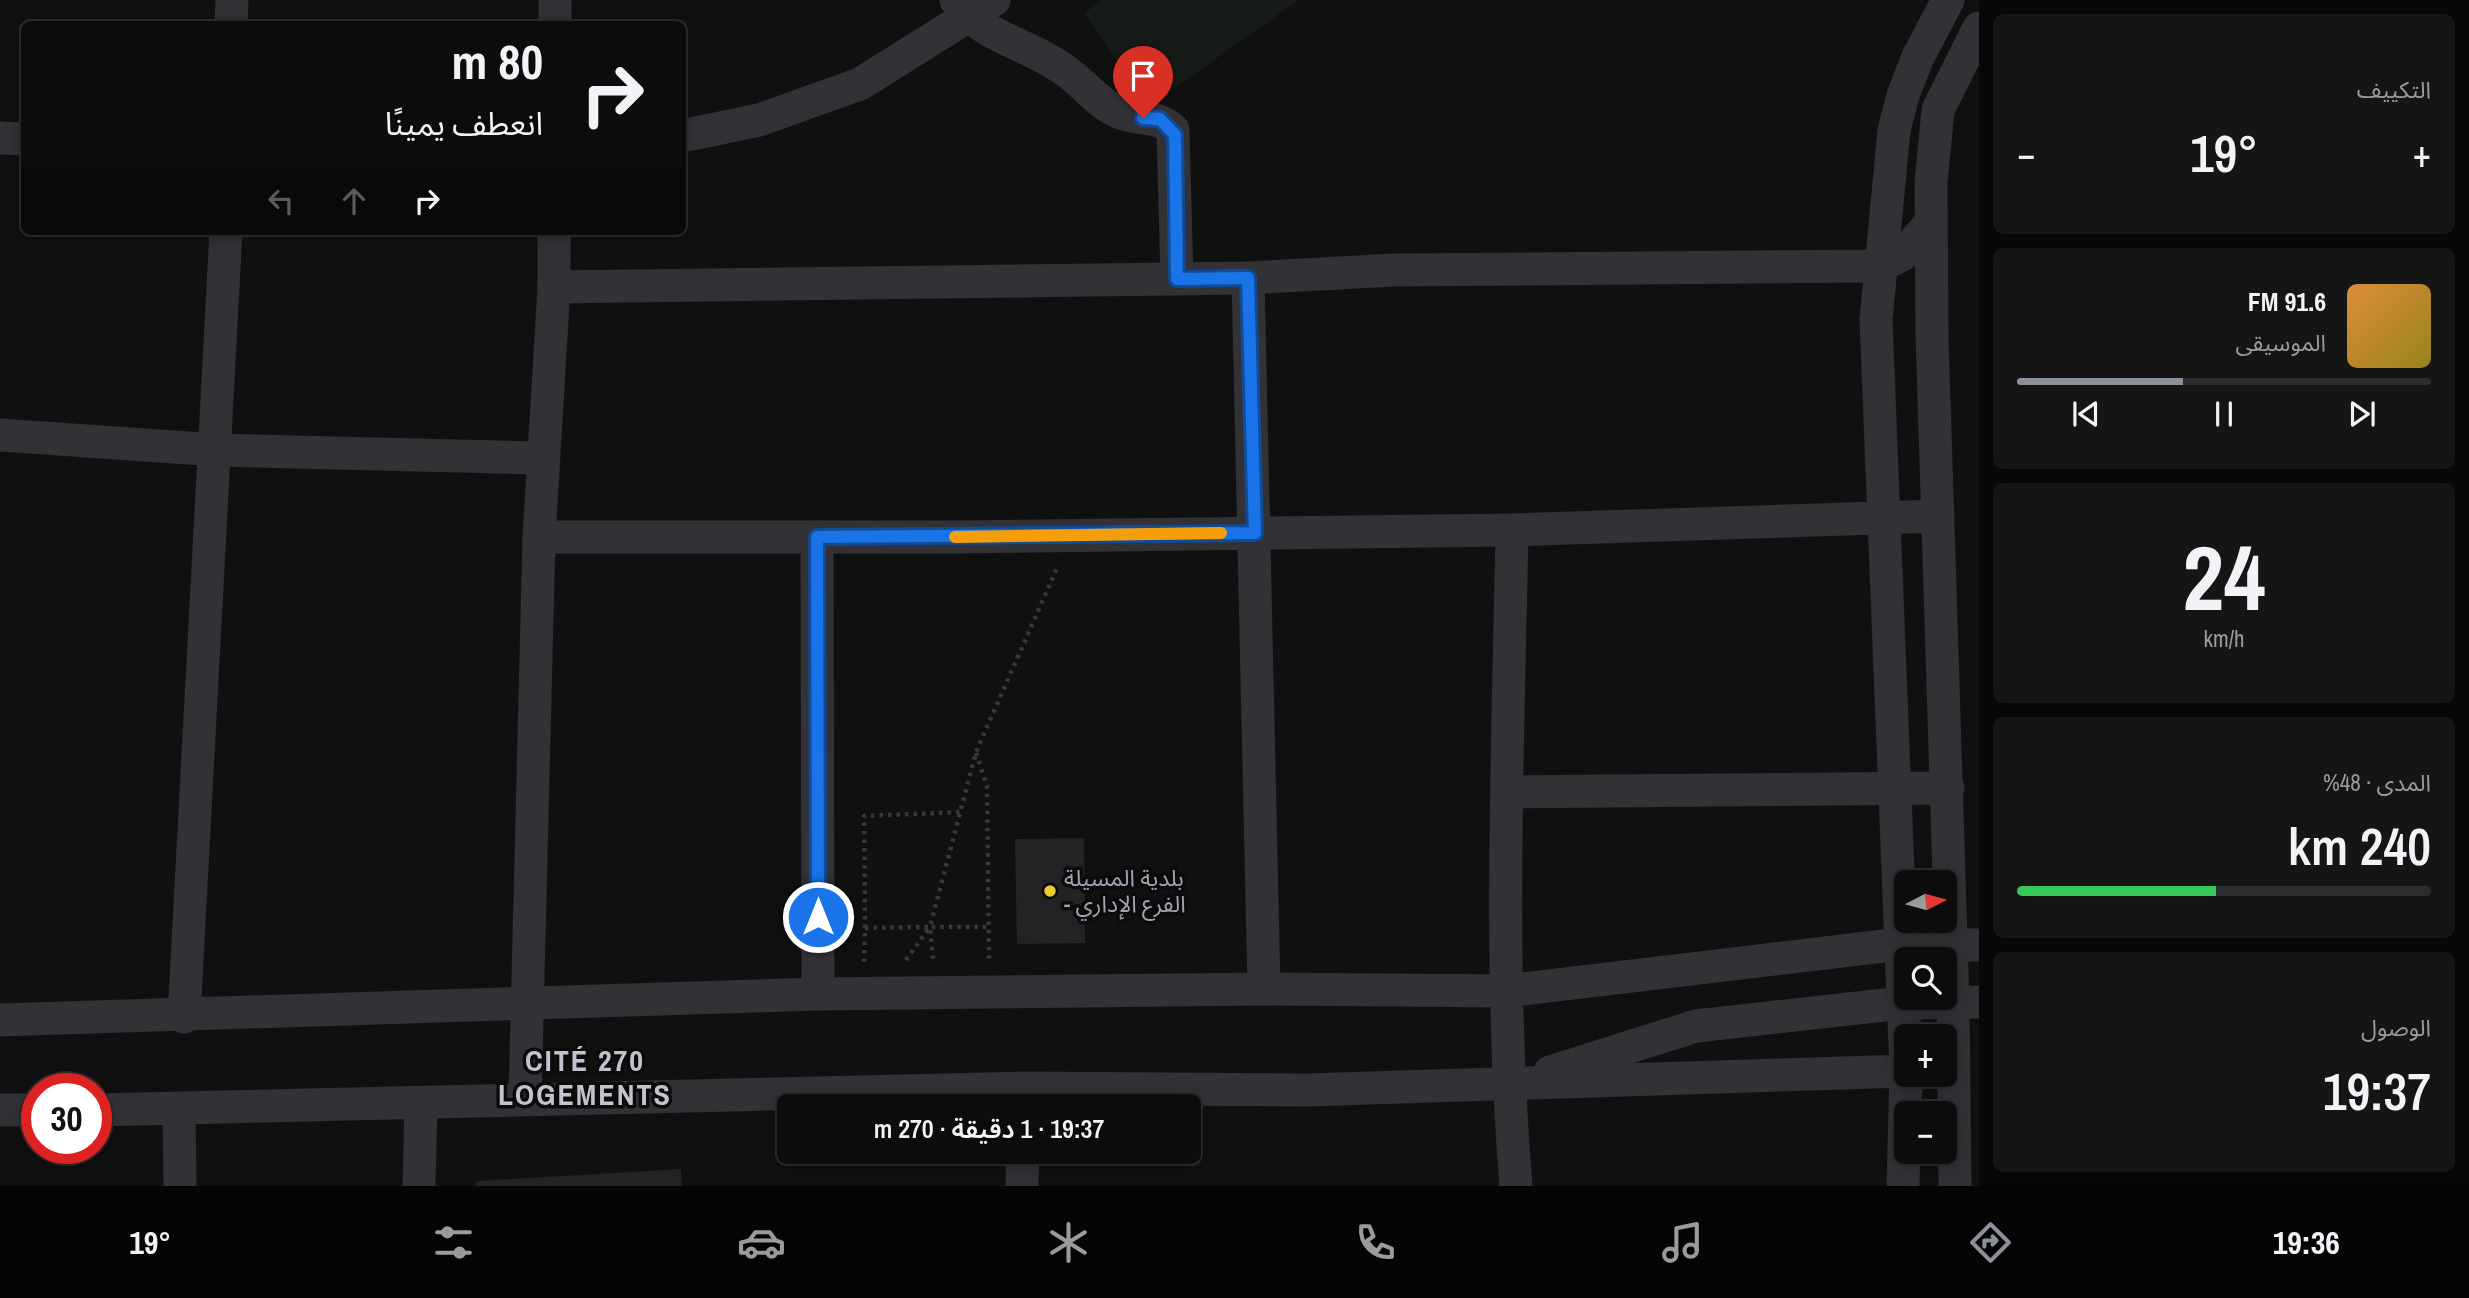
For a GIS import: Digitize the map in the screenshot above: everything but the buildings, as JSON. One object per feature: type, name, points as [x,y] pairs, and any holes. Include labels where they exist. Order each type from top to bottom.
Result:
[{"type":"street","points":[[232,0],[232,21]]},
{"type":"street","points":[[555,0],[555,21]]},
{"type":"street","points":[[1900,947],[1886,516],[1876,320],[1880,266],[1889,212],[1895,130],[1903,95],[1948,0]]},
{"type":"street","points":[[686,135],[759,120],[860,84],[973,6],[994,34],[1043,56],[1064,69],[1102,104],[1121,114],[1160,119],[1173,130],[1177,279]]},
{"type":"street","points":[[1955,1186],[1966,1002],[1966,946],[1948,788],[1930,224],[1933,143],[1938,110],[1979,28]]},
{"type":"street","points":[[0,138],[21,139]]},
{"type":"street","points":[[554,288],[1248,278],[1394,270],[1880,266],[1902,255],[1930,224]]},
{"type":"street","points":[[184,1017],[226,235]]},
{"type":"street","points":[[525,1098],[539,537],[554,288],[554,235]]},
{"type":"street","points":[[1248,278],[1264,989]]},
{"type":"street","points":[[0,435],[216,450],[542,458]]},
{"type":"street","points":[[539,537],[1512,530],[1938,516]]},
{"type":"street","points":[[1512,530],[1507,991],[1508,1084],[1516,1186]]},
{"type":"street","points":[[817,537],[818,994]]},
{"type":"street","points":[[1508,792],[1948,788]]},
{"type":"street","points":[[0,1020],[184,1017],[818,994],[1264,989],[1507,991],[1900,944],[1966,946]]},
{"type":"street","points":[[1508,1084],[1696,1026],[1894,1004]]},
{"type":"street","points":[[1145,1094],[1894,1071]]},
{"type":"street","points":[[1903,1186],[1906,1087]]},
{"type":"street","points":[[112,1110],[525,1098],[777,1097]]},
{"type":"street","points":[[419,1186],[421,1103]]},
{"type":"street","points":[[0,1110],[21,1110]]},
{"type":"street","points":[[179,1110],[180,1186]]},
{"type":"street","points":[[1022,1186],[1023,1164]]},
{"type":"path","points":[[933,964],[930,927],[976,752],[1072,535]]},
{"type":"path","points":[[976,752],[987,786],[989,965]]},
{"type":"path","points":[[818,994],[839,986],[864,965],[864,816],[960,812]]},
{"type":"path","points":[[865,928],[988,927]]},
{"type":"shaded area","points":[[1103,0],[1299,0],[1149,106],[1084,13]]},
{"type":"slow traffic","points":[[955,537],[1221,533]]},
{"type":"place","name":"بلدية المسيلة - الفرع الإداري","points":[[1050,891]]},
{"type":"district","name":"CITÉ 270 LOGEMENTS","points":[[585,1078]]},
{"type":"route","points":[[818,917],[817,537],[1255,533],[1248,278],[1177,279],[1175,135],[1160,119],[1143,118]]}]
